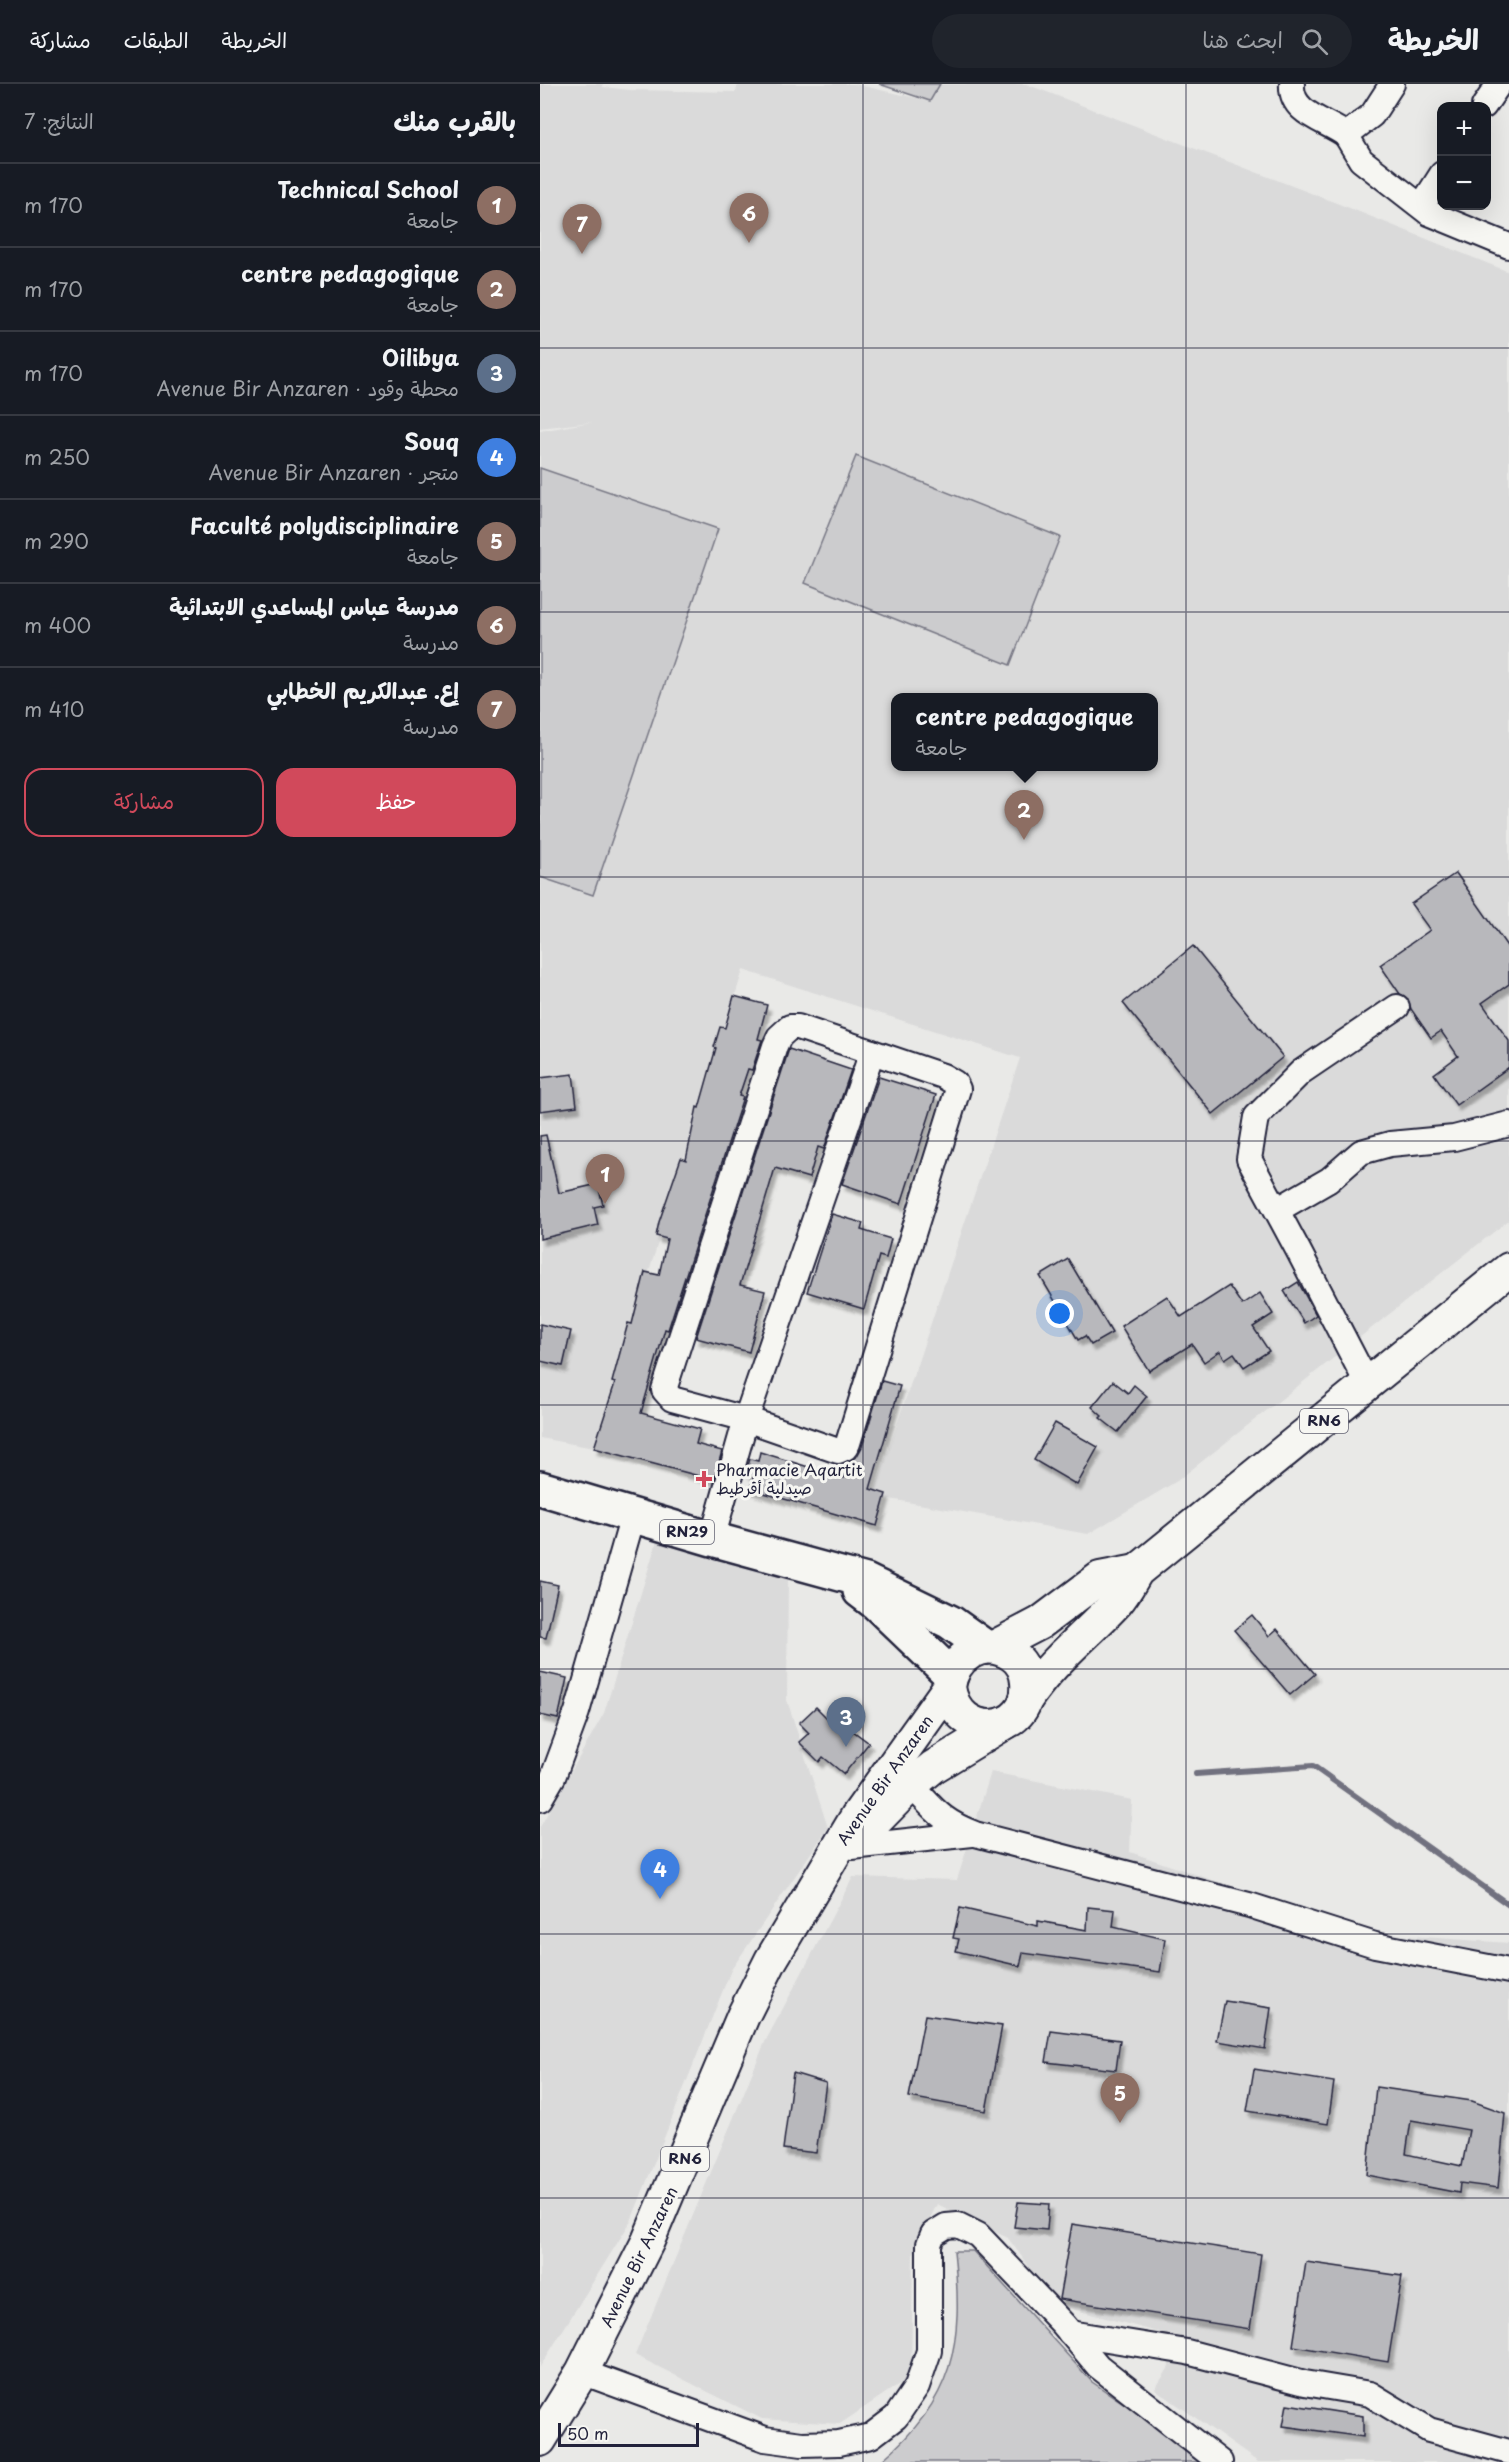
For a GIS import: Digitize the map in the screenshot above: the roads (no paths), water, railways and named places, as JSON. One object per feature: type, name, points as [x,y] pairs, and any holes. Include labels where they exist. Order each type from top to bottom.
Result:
[{"type":"highway","name":"RN29","points":[[540,1488],[712,1539],[866,1581],[950,1622],[990,1647]]},
{"type":"highway","name":"RN29","points":[[834,1573],[877,1604],[950,1681]]},
{"type":"main road","name":"RN6","points":[[1016,1712],[1059,1657],[1119,1601],[1137,1571],[1509,1269]]},
{"type":"main road","name":"RN6","points":[[950,1681],[964,1656],[974,1650],[990,1647],[1040,1623],[1100,1578],[1137,1571]]},
{"type":"main road","points":[[950,1681],[951,1698],[963,1717],[984,1726],[1016,1712],[1028,1689],[1023,1667],[1015,1658],[990,1647]]},
{"type":"main road","name":"Avenue Bir Anzaren","points":[[541,2436],[582,2372],[648,2241],[752,1997],[776,1951],[857,1816],[950,1681]]},
{"type":"main road","name":"Avenue Bir Anzaren","points":[[822,1874],[852,1847],[911,1785],[933,1767],[1016,1712]]},
{"type":"street","points":[[1292,84],[1292,93],[1297,105],[1346,135],[1362,160],[1429,213],[1509,245]]},
{"type":"street","points":[[1346,135],[1372,115],[1392,84]]},
{"type":"street","points":[[1487,102],[1499,84]]},
{"type":"street","points":[[1424,207],[1426,199],[1437,182]]},
{"type":"street","points":[[1368,1385],[1249,1159],[1256,1117],[1300,1072],[1397,1007]]},
{"type":"street","points":[[798,1027],[872,1052],[943,1076],[955,1083],[958,1089],[848,1443],[842,1450],[833,1450],[746,1419],[672,1399],[664,1390],[776,1046],[784,1030],[798,1027]]},
{"type":"street","points":[[712,1539],[746,1419],[872,1052]]},
{"type":"street","points":[[1277,1210],[1329,1180],[1361,1152],[1390,1144],[1454,1138],[1509,1124]]},
{"type":"street","points":[[540,1798],[546,1774],[591,1667],[633,1516]]},
{"type":"street","points":[[911,1785],[942,1818],[952,1825],[975,1834],[1249,1905],[1375,1945],[1509,1971]]},
{"type":"street","points":[[852,1847],[975,1834]]},
{"type":"street","points":[[582,2372],[765,2439],[802,2444],[838,2443],[870,2436],[896,2417],[917,2386],[928,2351],[929,2244],[933,2234],[940,2229],[958,2225],[978,2235],[1098,2366],[1220,2462]]},
{"type":"street","points":[[1070,2333],[1187,2352],[1305,2383],[1370,2394],[1429,2430],[1509,2452]]},
{"type":"waterway","points":[[1196,1774],[1313,1766],[1509,1905]]},
{"type":"place","name":"مدرسة عباس المساعدي الابتدائية","points":[[749,243]]},
{"type":"place","name":"إع. عبدالكريم الخطابي","points":[[582,254]]},
{"type":"place","name":"centre pedagogique","points":[[1024,840]]},
{"type":"place","name":"Technical School","points":[[605,1204]]},
{"type":"place","name":"Pharmacie Aqartit صيدلية أقرطيط","points":[[704,1479]]},
{"type":"place","name":"Oilibya","points":[[846,1747]]},
{"type":"place","name":"Souq","points":[[660,1899]]},
{"type":"place","name":"Faculté polydisciplinaire","points":[[1120,2123]]}]
